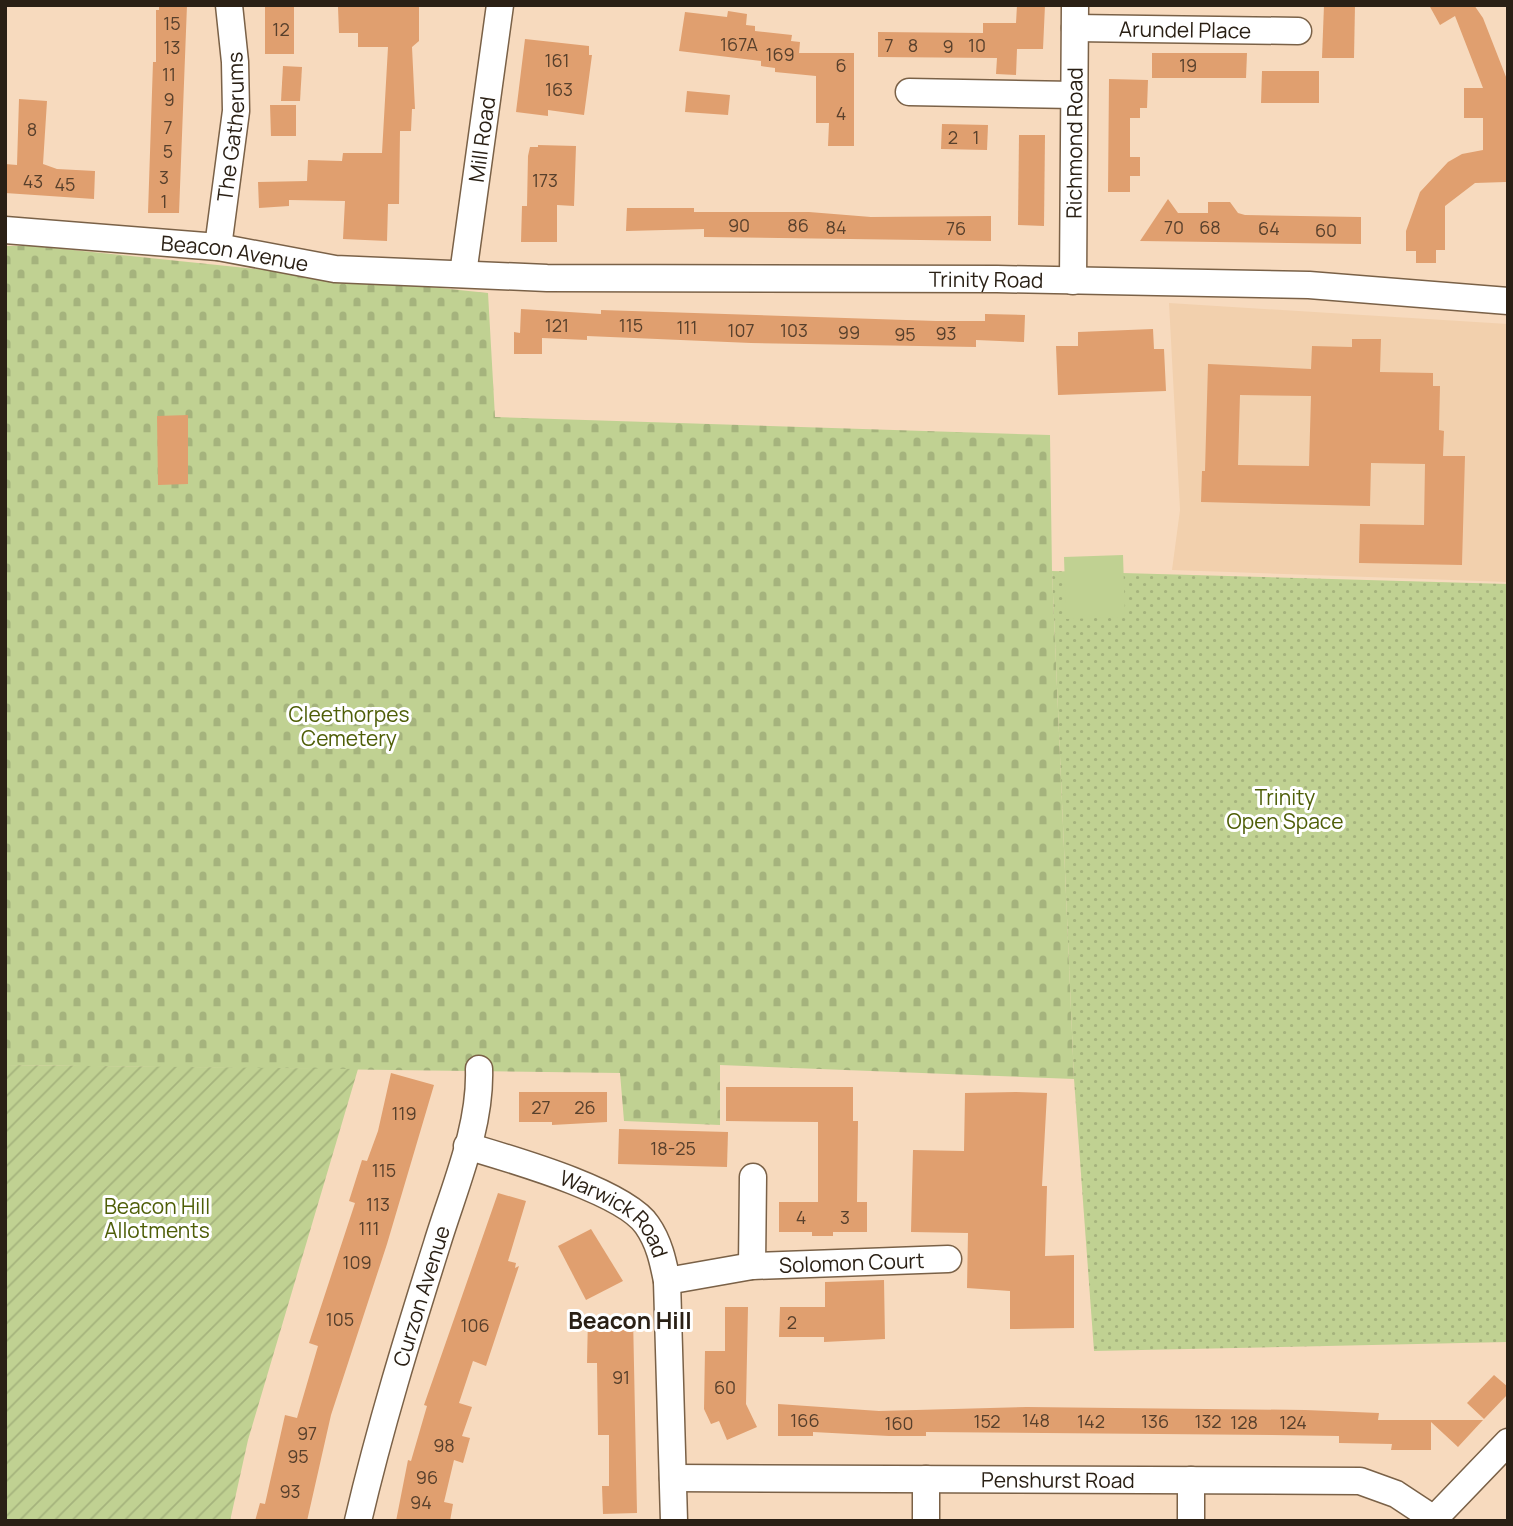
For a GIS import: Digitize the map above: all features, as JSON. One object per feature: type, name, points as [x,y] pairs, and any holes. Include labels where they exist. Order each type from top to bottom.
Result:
[{"type":"street","name":"The Gatherums","points":[[218,247],[236,111],[229,5]]},
{"type":"street","name":"Mill Road","points":[[463,274],[500,5]]},
{"type":"street","name":"Arundel Place","points":[[1075,17],[1298,31]]},
{"type":"street","name":"Richmond Road","points":[[1073,281],[1075,17]]},
{"type":"street","points":[[909,92],[1074,94]]},
{"type":"street","name":"Beacon Avenue","points":[[5,230],[218,247],[335,269],[463,274]]},
{"type":"street","name":"Trinity Road","points":[[463,274],[560,278],[1309,285],[1508,301]]},
{"type":"street","name":"Curzon Avenue","points":[[358,1521],[380,1428],[467,1146],[480,1094],[479,1069]]},
{"type":"street","name":"Warwick Road","points":[[467,1146],[614,1198],[647,1224],[659,1247],[667,1281],[674,1521]]},
{"type":"street","name":"Solomon Court","points":[[752,1266],[753,1177]]},
{"type":"street","name":"Solomon Court","points":[[667,1281],[752,1266],[948,1259]]},
{"type":"street","name":"Penshurst Road","points":[[673,1478],[1360,1481],[1396,1494],[1436,1519],[1508,1442]]},
{"type":"street","points":[[926,1479],[926,1521]]},
{"type":"street","points":[[1191,1480],[1191,1521]]},
{"type":"shaded area","points":[[1169,303],[1508,324],[1508,582],[1172,570],[1180,510]]},
{"type":"green space","name":"Cleethorpes Cemetery","points":[[5,246],[34,246],[488,293],[495,417],[1050,435],[1052,571],[1074,1079],[720,1065],[720,1125],[624,1121],[620,1073],[5,1065]]},
{"type":"green space","points":[[1123,555],[1125,617],[1066,619],[1064,557]]},
{"type":"green space","name":"Trinity Open Space","points":[[1052,571],[1508,584],[1508,1342],[1094,1351],[1074,1079]]},
{"type":"green space","name":"Beacon Hill Allotments","points":[[5,1065],[358,1069],[248,1440],[230,1521],[5,1521]]},
{"type":"building","points":[[159,5],[187,5],[179,213],[148,213],[153,62],[156,62],[156,10],[159,10]]},
{"type":"building","points":[[265,5],[294,5],[294,54],[265,54]]},
{"type":"building","points":[[419,5],[419,41],[412,47],[415,109],[412,109],[411,131],[400,131],[399,204],[388,204],[387,241],[343,239],[345,201],[289,200],[289,206],[259,208],[258,182],[307,181],[308,160],[342,161],[343,153],[382,153],[388,47],[358,47],[358,33],[339,33],[338,7]]},
{"type":"building","points":[[1017,5],[1045,5],[1043,49],[1017,49],[1016,75],[996,74],[997,58],[878,57],[878,32],[983,33],[983,23],[1016,23]]},
{"type":"building","points":[[1324,5],[1355,5],[1354,58],[1322,58]]},
{"type":"building","points":[[1429,5],[1474,5],[1483,18],[1508,82],[1506,182],[1475,183],[1445,206],[1445,250],[1436,250],[1436,263],[1416,263],[1416,251],[1406,251],[1406,231],[1420,192],[1448,162],[1462,154],[1483,150],[1483,118],[1464,118],[1464,88],[1483,88],[1455,16],[1440,25]]},
{"type":"building","points":[[728,11],[747,14],[746,25],[755,26],[755,31],[792,35],[791,41],[800,42],[799,53],[854,53],[854,146],[828,146],[829,123],[816,123],[816,76],[775,72],[775,68],[761,66],[761,61],[679,51],[685,12],[727,17]]},
{"type":"building","points":[[525,39],[589,46],[589,55],[592,55],[584,115],[548,110],[548,116],[516,112]]},
{"type":"building","points":[[1152,53],[1247,53],[1246,78],[1152,78]]},
{"type":"building","points":[[283,66],[302,67],[300,101],[281,101]]},
{"type":"building","points":[[1262,71],[1319,71],[1319,103],[1261,103]]},
{"type":"building","points":[[1109,79],[1148,80],[1147,108],[1140,108],[1140,118],[1130,118],[1130,157],[1140,157],[1140,176],[1130,176],[1130,192],[1108,192]]},
{"type":"building","points":[[687,91],[730,95],[728,115],[685,112]]},
{"type":"building","points":[[19,99],[47,101],[43,164],[57,169],[95,171],[94,199],[5,193],[5,164],[17,165]]},
{"type":"building","points":[[270,105],[296,105],[296,136],[271,136]]},
{"type":"building","points":[[942,124],[988,125],[987,150],[941,149]]},
{"type":"building","points":[[1019,135],[1045,135],[1044,226],[1018,225]]},
{"type":"building","points":[[576,146],[574,206],[557,205],[557,242],[521,242],[522,206],[527,206],[528,156],[530,147]]},
{"type":"building","points":[[1168,199],[1178,213],[1208,213],[1208,202],[1230,202],[1238,213],[1245,215],[1361,217],[1361,244],[1140,241]]},
{"type":"building","points":[[627,208],[694,208],[694,212],[809,212],[871,217],[991,216],[991,241],[704,237],[704,229],[626,231]]},
{"type":"building","points":[[521,309],[601,314],[601,310],[936,321],[985,321],[985,314],[1025,315],[1024,342],[976,340],[976,347],[751,343],[587,336],[587,340],[542,338],[542,354],[514,354],[514,332],[520,333]]},
{"type":"building","points":[[1153,329],[1154,349],[1164,349],[1166,391],[1058,395],[1056,346],[1078,346],[1078,332]]},
{"type":"building","points":[[1352,339],[1381,339],[1380,372],[1433,373],[1433,386],[1440,386],[1439,430],[1444,431],[1443,456],[1465,456],[1462,565],[1359,563],[1360,524],[1424,525],[1425,464],[1371,463],[1370,506],[1201,502],[1202,471],[1205,471],[1208,364],[1311,369],[1312,346],[1352,347]],"holes":[[[1240,395],[1311,396],[1309,466],[1238,465]]]},
{"type":"building","points":[[188,415],[188,484],[158,485],[157,416]]},
{"type":"building","points":[[391,1073],[434,1085],[387,1244],[331,1415],[307,1521],[255,1521],[260,1503],[265,1504],[285,1415],[297,1418],[318,1346],[309,1343],[355,1203],[349,1201],[362,1160],[367,1161],[378,1131]]},
{"type":"building","points":[[726,1087],[853,1087],[853,1121],[858,1121],[857,1202],[867,1202],[867,1232],[833,1232],[833,1236],[812,1236],[812,1232],[779,1232],[779,1202],[818,1202],[818,1122],[726,1121]]},
{"type":"building","points":[[519,1092],[607,1092],[607,1122],[552,1125],[552,1122],[519,1122]]},
{"type":"building","points":[[965,1093],[1047,1093],[1042,1186],[1047,1186],[1045,1256],[1074,1255],[1074,1328],[1010,1329],[1010,1291],[967,1288],[968,1233],[911,1232],[913,1150],[964,1151]]},
{"type":"building","points":[[619,1129],[728,1132],[727,1167],[618,1164]]},
{"type":"building","points":[[498,1193],[526,1201],[508,1261],[516,1263],[515,1268],[519,1266],[486,1366],[473,1361],[459,1403],[472,1407],[462,1436],[470,1438],[463,1463],[454,1460],[444,1502],[453,1504],[450,1521],[396,1521],[408,1460],[411,1461],[427,1406],[424,1405]]},
{"type":"building","points":[[591,1229],[623,1281],[586,1300],[558,1246]]},
{"type":"building","points":[[884,1280],[885,1339],[824,1342],[824,1337],[779,1337],[780,1307],[825,1307],[825,1282]]},
{"type":"building","points":[[725,1307],[748,1307],[746,1404],[757,1427],[727,1440],[719,1421],[711,1424],[704,1409],[705,1351],[725,1351]]},
{"type":"building","points":[[588,1316],[633,1316],[637,1513],[603,1514],[602,1486],[609,1486],[609,1435],[598,1435],[597,1363],[587,1363]]},
{"type":"building","points":[[1494,1375],[1508,1387],[1508,1394],[1484,1419],[1467,1403]]},
{"type":"building","points":[[778,1404],[879,1411],[1027,1407],[1305,1410],[1379,1413],[1378,1420],[1483,1420],[1458,1447],[1431,1422],[1431,1450],[1391,1450],[1392,1444],[1339,1443],[1339,1436],[926,1432],[926,1436],[889,1436],[813,1432],[813,1436],[778,1436]]},
{"type":"district","name":"Beacon Hill","points":[[630,1320]]}]
